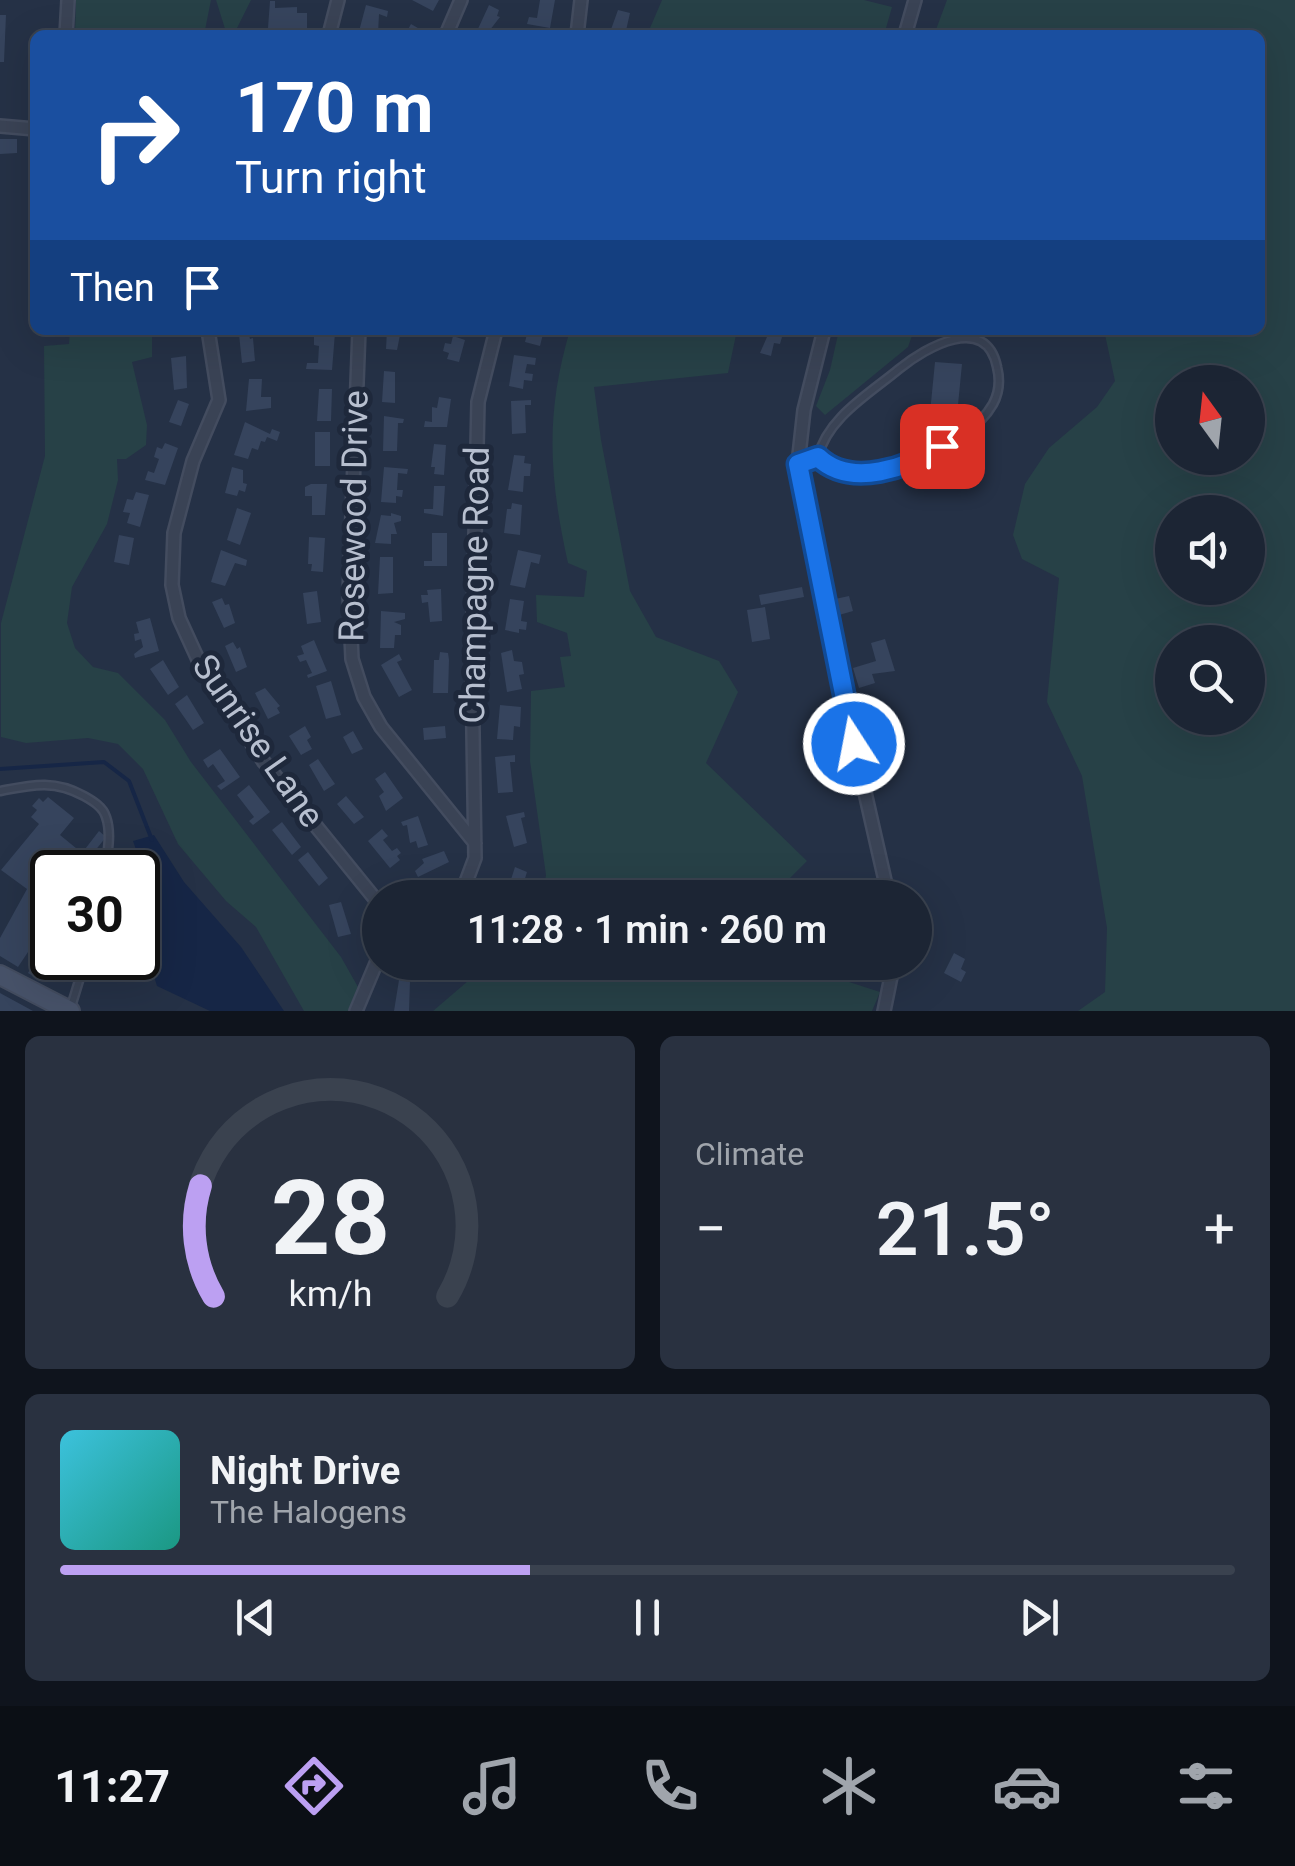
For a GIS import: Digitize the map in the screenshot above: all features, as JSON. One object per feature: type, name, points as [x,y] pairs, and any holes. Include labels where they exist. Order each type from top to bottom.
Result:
[{"type":"main road","points":[[0,975],[70,1011]]},
{"type":"street","points":[[66,30],[68,0]]},
{"type":"street","points":[[331,30],[338,0]]},
{"type":"street","points":[[448,30],[460,0]]},
{"type":"street","points":[[578,30],[581,0]]},
{"type":"street","points":[[906,30],[915,0]]},
{"type":"street","points":[[0,126],[30,128]]},
{"type":"street","name":"Sunrise Lane","points":[[209,335],[219,400],[193,461],[174,533],[172,585],[179,618],[201,666],[264,762],[362,883]]},
{"type":"street","name":"Rosewood Drive","points":[[359,335],[349,594],[352,659],[364,697],[380,727],[475,843]]},
{"type":"street","name":"Champagne Road","points":[[475,843],[472,670],[478,402],[495,335]]},
{"type":"street","points":[[823,335],[804,410],[798,464],[885,880]]},
{"type":"street","points":[[466,880],[472,872],[475,843]]},
{"type":"street","points":[[356,1011],[369,980]]},
{"type":"street","points":[[884,1011],[890,980]]},
{"type":"lane","points":[[972,336],[987,344],[996,358],[1000,380],[993,405],[967,431],[918,461],[857,473],[840,471],[818,457],[822,438],[840,418],[910,359],[933,346],[972,336]]},
{"type":"lane","points":[[798,464],[818,457]]},
{"type":"lane","points":[[0,791],[35,783],[58,785],[92,801],[106,816],[107,850]]},
{"type":"lane","points":[[70,1011],[79,980]]},
{"type":"green space","points":[[76,0],[211,0],[205,30],[75,30]]},
{"type":"green space","points":[[216,0],[251,0],[236,30],[225,30]]},
{"type":"green space","points":[[662,0],[864,0],[892,7],[885,30],[649,30]]},
{"type":"green space","points":[[947,0],[1295,0],[1295,1011],[1078,1011],[1105,992],[1107,928],[1082,776],[1047,702],[1059,578],[1022,559],[1013,535],[1025,484],[1049,448],[1097,407],[1115,381],[1105,335],[1265,335],[1265,30],[936,30]]},
{"type":"green space","points":[[70,335],[152,335],[152,357],[132,362],[147,425],[146,445],[126,459],[117,459],[118,480],[107,524],[72,587],[67,623],[75,648],[93,667],[118,673],[165,720],[191,762],[341,957],[358,987],[348,1011],[304,1011],[256,927],[226,901],[178,844],[143,769],[118,744],[88,738],[26,743],[1,737],[1,623],[45,456],[44,346],[69,344]]},
{"type":"green space","points":[[569,335],[736,335],[728,373],[594,387],[630,591],[656,637],[719,661],[738,692],[706,763],[807,861],[788,880],[545,880],[530,761],[531,691],[565,687],[560,657],[571,656],[567,633],[537,622],[536,595],[584,597],[587,571],[568,563],[557,503],[552,446],[556,390]]},
{"type":"green space","points":[[838,335],[912,335],[908,347],[825,415],[816,406]]},
{"type":"green space","points":[[469,980],[843,980],[880,992],[872,1011],[433,1011]]},
{"type":"water","points":[[154,835],[184,882],[241,947],[284,1011],[210,1011],[157,986],[160,850],[136,850],[133,841]]},
{"type":"building","points":[[412,0],[439,0],[433,11]]},
{"type":"building","points":[[540,0],[555,0],[550,28],[527,24],[529,17],[537,18]]},
{"type":"building","points":[[270,1],[275,1],[275,8],[297,7],[297,13],[307,13],[307,28],[268,28]]},
{"type":"building","points":[[366,5],[388,11],[387,17],[379,14],[378,30],[359,30]]},
{"type":"building","points":[[489,5],[499,10],[500,17],[490,30],[477,30]]},
{"type":"building","points":[[618,10],[630,13],[626,30],[611,30]]},
{"type":"building","points":[[0,15],[6,15],[4,62],[0,62]]},
{"type":"building","points":[[0,139],[17,139],[17,153],[0,154]]},
{"type":"building","points":[[239,335],[249,335],[253,338],[255,361],[242,363]]},
{"type":"building","points":[[314,335],[335,335],[332,370],[306,369],[307,363],[318,363],[319,346],[314,345]]},
{"type":"building","points":[[387,335],[400,335],[397,350],[386,349]]},
{"type":"building","points":[[527,335],[543,335],[540,346],[525,342]]},
{"type":"building","points":[[768,335],[783,335],[780,344],[774,343],[771,356],[760,353]]},
{"type":"building","points":[[453,336],[465,340],[459,362],[447,359],[449,353],[443,351]]},
{"type":"building","points":[[514,355],[536,358],[535,365],[527,364],[525,373],[533,374],[532,381],[524,380],[523,389],[509,386]]},
{"type":"building","points":[[186,356],[187,388],[174,390],[171,358]]},
{"type":"building","points":[[935,362],[962,364],[957,415],[930,413]]},
{"type":"building","points":[[384,371],[395,372],[395,403],[382,402]]},
{"type":"building","points":[[249,379],[262,379],[261,397],[271,397],[271,408],[246,411]]},
{"type":"building","points":[[319,389],[332,389],[331,421],[317,421]]},
{"type":"building","points":[[439,397],[451,399],[447,427],[424,427],[425,421],[432,422],[432,407],[437,408]]},
{"type":"building","points":[[178,400],[189,404],[181,426],[169,422]]},
{"type":"building","points":[[531,400],[531,405],[525,405],[526,433],[512,434],[511,401]]},
{"type":"building","points":[[384,416],[404,419],[398,423],[397,451],[383,451]]},
{"type":"building","points":[[245,422],[270,434],[272,429],[280,432],[277,441],[267,437],[258,450],[252,448],[248,459],[234,455]]},
{"type":"building","points":[[315,432],[330,432],[330,466],[315,466]]},
{"type":"building","points":[[165,443],[178,448],[165,485],[145,480],[148,471],[154,473],[159,459],[154,457],[157,447],[162,449]]},
{"type":"building","points":[[434,444],[446,445],[444,475],[434,474],[435,467],[431,467]]},
{"type":"building","points":[[514,455],[525,456],[524,463],[531,464],[530,476],[524,476],[523,492],[508,490]]},
{"type":"building","points":[[232,467],[243,470],[243,483],[247,484],[245,492],[239,490],[237,496],[225,493]]},
{"type":"building","points":[[384,467],[408,469],[407,474],[398,473],[397,490],[403,490],[402,497],[396,496],[396,503],[381,502]]},
{"type":"building","points":[[327,484],[325,515],[312,515],[312,496],[305,496],[305,487]]},
{"type":"building","points":[[434,486],[445,486],[443,516],[424,513],[424,509],[433,509]]},
{"type":"building","points":[[136,492],[149,495],[140,527],[127,523],[130,513],[123,512],[127,499],[133,500]]},
{"type":"building","points":[[512,503],[522,505],[520,535],[504,533],[507,509],[511,509]]},
{"type":"building","points":[[237,508],[251,513],[240,545],[227,540]]},
{"type":"building","points":[[381,515],[401,516],[401,521],[394,523],[397,534],[391,534],[391,544],[375,543]]},
{"type":"building","points":[[432,533],[447,533],[447,566],[424,566],[424,561],[432,561]]},
{"type":"building","points":[[119,535],[134,538],[129,565],[114,562]]},
{"type":"building","points":[[309,537],[325,538],[323,572],[311,571],[312,564],[308,564]]},
{"type":"building","points":[[221,550],[247,560],[246,566],[235,563],[225,586],[211,582]]},
{"type":"building","points":[[518,550],[541,555],[539,564],[531,562],[525,588],[510,585]]},
{"type":"building","points":[[380,557],[393,557],[393,593],[378,594]]},
{"type":"building","points":[[802,587],[804,597],[761,605],[759,595]]},
{"type":"building","points":[[441,589],[442,621],[430,622],[428,602],[422,603],[421,595],[428,595],[427,590]]},
{"type":"building","points":[[317,591],[321,622],[307,624],[303,593]]},
{"type":"building","points":[[849,596],[853,611],[839,615],[835,599]]},
{"type":"building","points":[[222,598],[225,605],[229,604],[235,623],[224,628],[212,602]]},
{"type":"building","points":[[510,599],[524,601],[521,621],[527,622],[526,630],[519,629],[519,633],[505,630]]},
{"type":"building","points":[[765,607],[770,639],[752,642],[747,610]]},
{"type":"building","points":[[381,611],[405,613],[405,619],[394,622],[401,625],[401,635],[395,635],[394,648],[380,648]]},
{"type":"building","points":[[150,618],[159,651],[135,658],[134,654],[143,647],[141,639],[135,641],[134,634],[139,633],[136,622]]},
{"type":"building","points":[[885,639],[895,671],[872,674],[875,683],[859,688],[853,668],[876,661],[871,643]]},
{"type":"building","points":[[314,640],[327,671],[308,678],[312,673],[306,660],[300,662],[297,656],[304,654],[301,646]]},
{"type":"building","points":[[233,642],[237,649],[240,647],[247,667],[236,672],[225,646]]},
{"type":"building","points":[[512,650],[514,661],[522,662],[524,674],[519,675],[522,689],[507,692],[501,653]]},
{"type":"building","points":[[440,652],[448,653],[448,693],[433,693],[434,660],[439,660]]},
{"type":"building","points":[[399,654],[402,660],[397,662],[412,690],[399,697],[381,665]]},
{"type":"building","points":[[163,660],[179,687],[168,695],[150,669]]},
{"type":"building","points":[[331,681],[341,715],[326,719],[316,686]]},
{"type":"building","points":[[265,688],[280,706],[280,713],[268,719],[255,693]]},
{"type":"building","points":[[187,695],[204,723],[193,730],[175,704]]},
{"type":"building","points":[[500,705],[521,707],[520,727],[514,726],[513,740],[497,739]]},
{"type":"building","points":[[305,726],[312,749],[301,755],[289,736]]},
{"type":"building","points":[[445,726],[446,738],[424,740],[423,728]]},
{"type":"building","points":[[353,731],[363,749],[352,754],[343,737]]},
{"type":"building","points":[[220,749],[240,777],[221,790],[217,786],[225,781],[213,764],[208,768],[203,760]]},
{"type":"building","points":[[515,755],[515,762],[510,762],[513,792],[498,793],[495,757]]},
{"type":"building","points":[[318,759],[335,784],[324,791],[309,765]]},
{"type":"building","points":[[385,772],[403,798],[386,811],[379,796],[384,792],[375,779]]},
{"type":"building","points":[[249,785],[270,812],[253,825],[249,821],[254,817],[237,795]]},
{"type":"building","points":[[346,796],[364,817],[354,824],[337,804]]},
{"type":"building","points":[[48,797],[74,818],[60,835],[78,850],[30,850],[30,953],[18,967],[0,956],[0,938],[27,889],[1,870],[39,824],[31,817],[37,810],[32,806],[39,798],[43,802]]},
{"type":"building","points":[[524,812],[525,817],[521,818],[527,843],[514,847],[506,816]]},
{"type":"building","points":[[418,816],[428,845],[418,848],[416,841],[410,843],[407,825],[401,822]]},
{"type":"building","points":[[282,822],[301,847],[292,855],[272,830]]},
{"type":"building","points":[[382,829],[388,836],[383,840],[392,851],[397,848],[401,853],[397,856],[400,860],[390,868],[368,841]]},
{"type":"building","points":[[99,831],[106,837],[96,850],[84,850]]},
{"type":"building","points":[[444,851],[449,862],[418,877],[415,871],[424,863],[422,859]]},
{"type":"building","points":[[308,852],[328,878],[319,886],[298,860]]},
{"type":"building","points":[[515,867],[527,872],[525,880],[511,880]]},
{"type":"building","points":[[341,902],[351,934],[338,937],[329,905]]},
{"type":"building","points":[[954,953],[965,959],[961,969],[966,972],[961,982],[944,973]]},
{"type":"building","points":[[399,980],[410,981],[409,1011],[394,1011]]},
{"type":"building","points":[[0,993],[33,1011],[0,1011]]},
{"type":"waterway","points":[[0,769],[104,762],[129,781],[152,840]]},
{"type":"route","points":[[854,744],[798,464],[818,457],[827,466],[857,473],[918,461],[942,446]]}]
